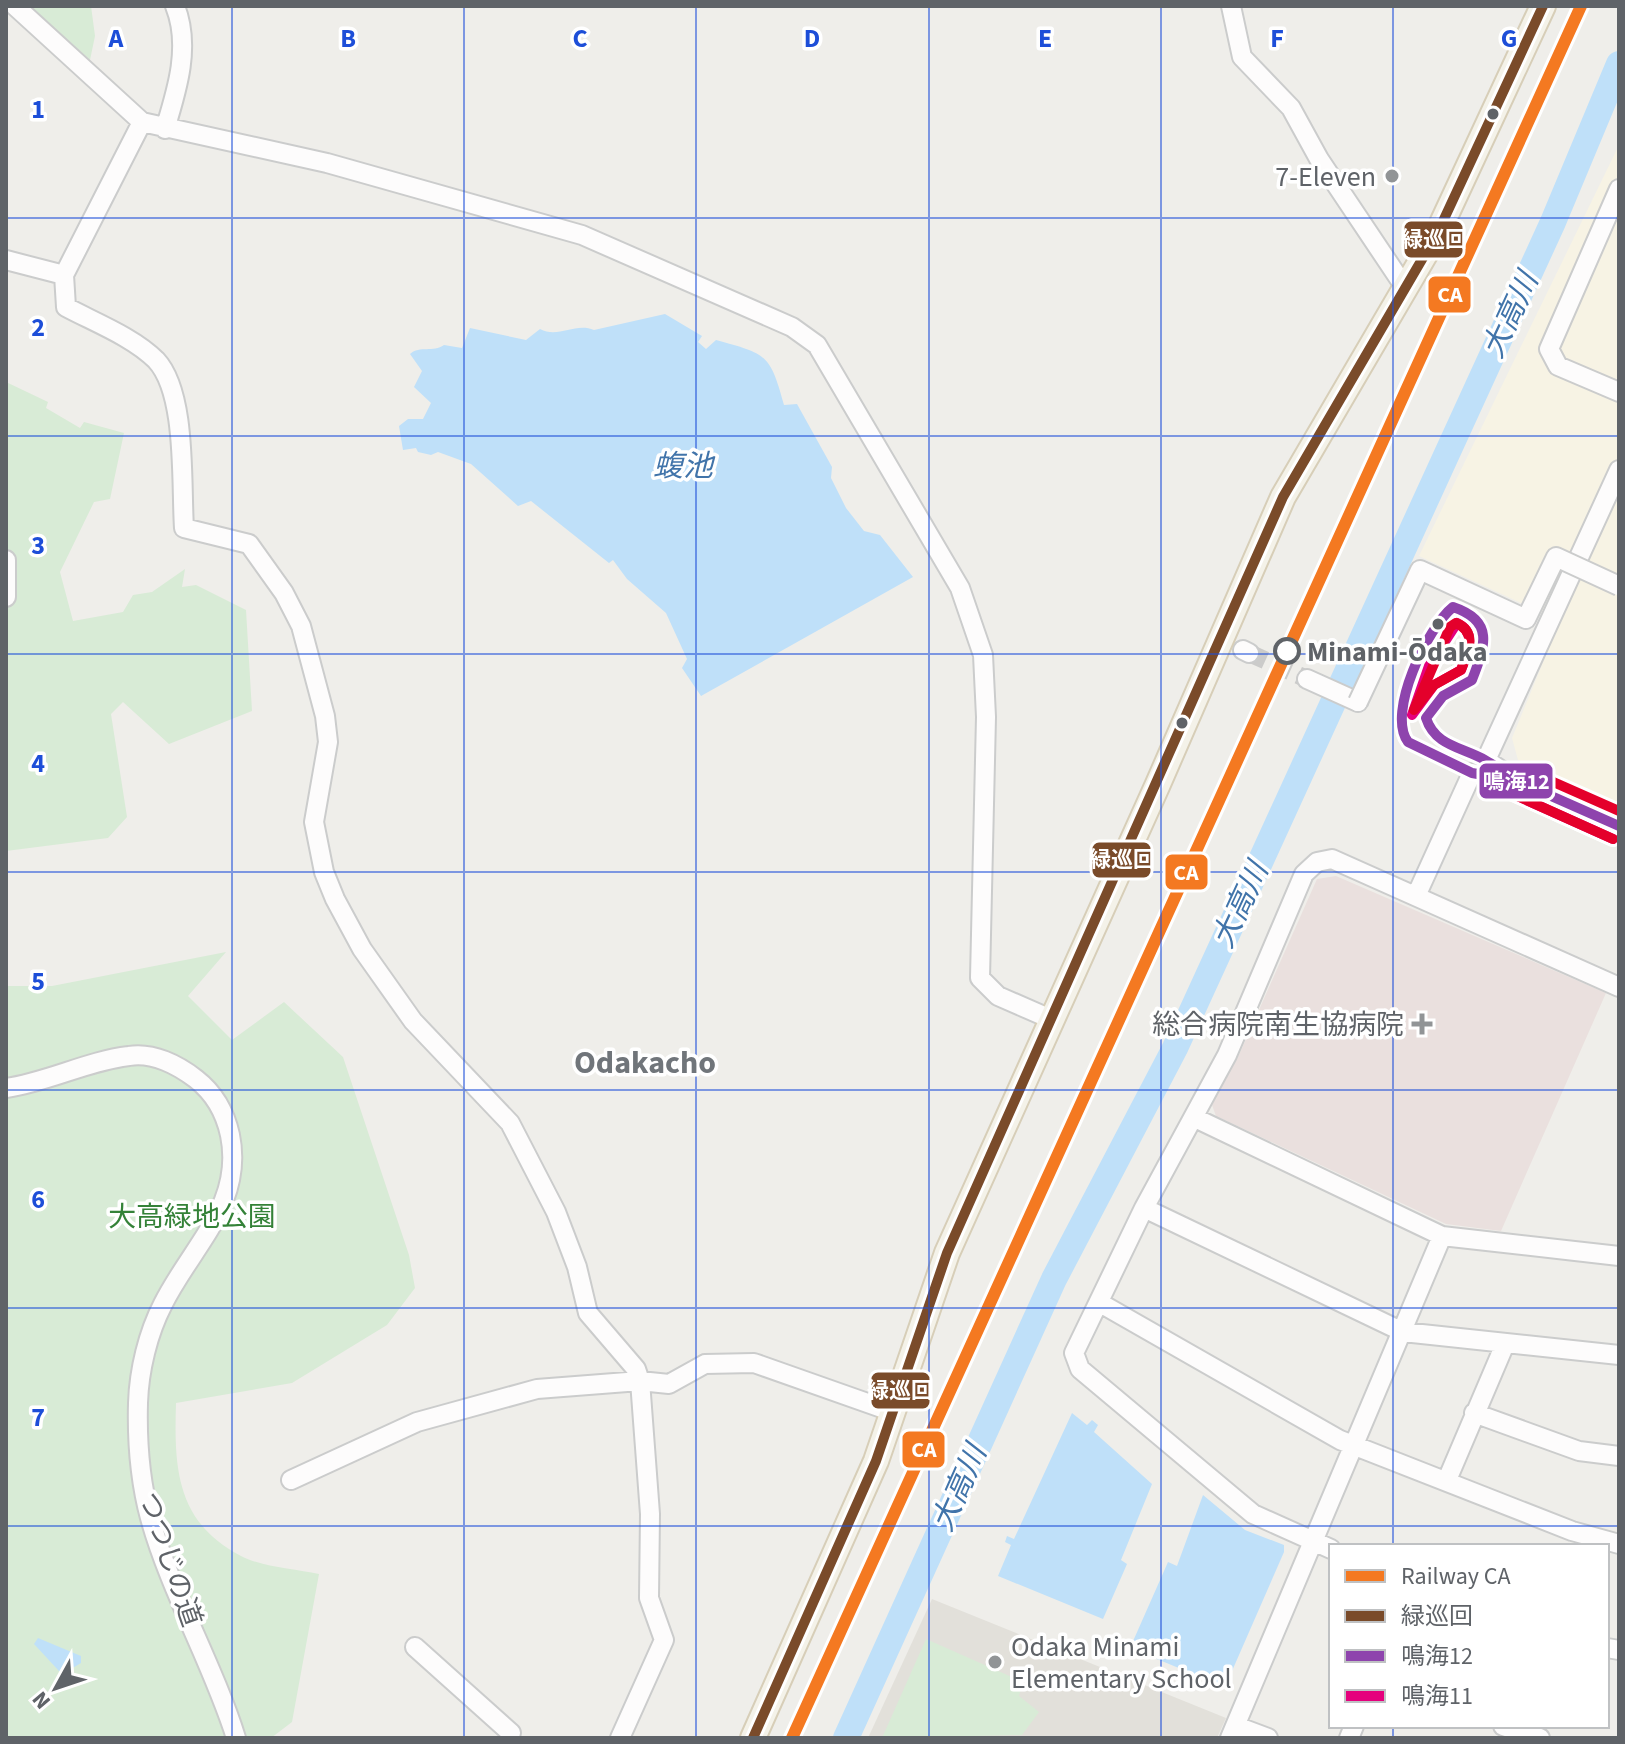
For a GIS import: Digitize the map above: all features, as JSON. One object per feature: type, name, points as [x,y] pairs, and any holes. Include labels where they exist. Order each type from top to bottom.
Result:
[{"type":"main road","points":[[753,1738],[835,1559],[893,1412],[947,1253],[1283,497],[1406,289],[1457,192],[1543,6]]},
{"type":"street","points":[[15,6],[142,122],[327,163],[582,235],[792,327],[817,345],[960,588],[972,618],[983,655],[986,717],[980,978],[998,996],[1053,1020]]},
{"type":"street","points":[[165,129],[182,71],[182,48],[175,6]]},
{"type":"street","points":[[1231,6],[1242,57],[1291,108],[1319,159],[1406,289]]},
{"type":"street","points":[[142,122],[64,275],[66,307],[138,347],[156,361],[168,379],[176,401],[184,528],[249,544],[284,593],[301,626],[325,716],[328,742],[314,822],[324,872],[335,899],[362,949],[413,1021],[510,1123],[556,1212],[577,1267],[588,1313],[636,1369],[640,1381],[650,1514],[649,1598],[664,1640],[620,1738]]},
{"type":"street","points":[[1619,189],[1549,349],[1558,366],[1619,392]]},
{"type":"street","points":[[6,260],[64,275]]},
{"type":"street","points":[[1619,470],[1486,760],[1517,781],[1619,826]]},
{"type":"street","points":[[1307,679],[1358,702],[1420,570],[1526,619],[1556,557],[1619,586]]},
{"type":"street","points":[[6,560],[6,597]]},
{"type":"street","points":[[1416,896],[1472,773],[1517,781]]},
{"type":"street","points":[[1329,1548],[1253,1514],[1080,1369],[1074,1353],[1144,1208],[1227,1055],[1304,874],[1317,862],[1332,859],[1619,987]]},
{"type":"street","name":"つつじの道","points":[[6,1088],[131,1055],[153,1057],[178,1066],[199,1081],[219,1104],[227,1120],[232,1148],[230,1192],[163,1304],[141,1371],[138,1401],[141,1466],[150,1518],[236,1738]]},
{"type":"street","points":[[1195,1118],[1442,1236],[1619,1256]]},
{"type":"street","points":[[1144,1208],[1403,1332],[1619,1355]]},
{"type":"street","points":[[1268,1738],[1233,1732],[1442,1236]]},
{"type":"street","points":[[1100,1303],[1355,1445],[1572,1531],[1619,1544]]},
{"type":"street","points":[[1447,1480],[1505,1344]]},
{"type":"street","points":[[291,1480],[417,1422],[537,1389],[640,1381],[669,1384],[705,1364],[754,1363],[893,1412]]},
{"type":"street","points":[[1474,1413],[1579,1451],[1619,1456]]},
{"type":"street","points":[[415,1647],[511,1736]]},
{"type":"street","points":[[1509,1728],[1540,1738]]},
{"type":"shaded area","points":[[1619,145],[1619,805],[1518,760],[1512,738],[1560,621],[1419,556]]},
{"type":"shaded area","name":"総合病院南生協病院","points":[[1336,876],[1606,993],[1501,1231],[1446,1224],[1216,1116],[1212,1105],[1239,1055],[1317,879]]},
{"type":"shaded area","name":"Odaka Minami Elementary School","points":[[932,1599],[1226,1718],[1217,1738],[868,1738]]},
{"type":"green space","points":[[30,6],[91,6],[95,36],[90,60]]},
{"type":"green space","points":[[6,382],[48,402],[46,408],[80,428],[84,422],[124,433],[110,499],[94,502],[60,572],[73,621],[123,612],[133,595],[152,592],[185,569],[182,587],[196,585],[246,610],[252,711],[169,744],[123,702],[111,714],[127,817],[108,838],[6,851]]},
{"type":"green space","points":[[1449,624],[1455,633],[1435,675],[1426,677],[1424,670],[1430,647]]},
{"type":"green space","points":[[1466,627],[1473,636],[1467,657],[1451,682],[1441,685],[1466,636]]},
{"type":"green space","name":"大高緑地公園","points":[[226,952],[188,996],[232,1040],[284,1002],[343,1057],[409,1255],[415,1288],[387,1325],[292,1383],[176,1403],[176,1450],[183,1491],[203,1527],[219,1542],[249,1560],[319,1574],[292,1722],[271,1738],[6,1738],[6,986],[52,986]]},
{"type":"green space","points":[[926,1639],[1023,1682],[1019,1696],[1039,1712],[1022,1735],[882,1738]]},
{"type":"water","name":"蝮池","points":[[665,314],[702,336],[698,342],[706,349],[716,340],[746,349],[764,359],[775,375],[784,405],[797,404],[832,467],[831,478],[846,508],[864,531],[880,535],[913,577],[701,696],[682,668],[687,659],[666,613],[627,579],[613,560],[609,563],[531,501],[518,506],[471,464],[438,452],[431,455],[418,452],[416,448],[403,450],[399,426],[408,419],[423,419],[431,403],[414,387],[422,371],[410,354],[414,351],[444,345],[462,348],[470,328],[526,340],[540,329],[547,332],[580,328],[594,330]]},
{"type":"water","points":[[1072,1413],[1087,1425],[1092,1420],[1098,1425],[1094,1432],[1152,1484],[1121,1560],[1127,1564],[1103,1619],[998,1576],[1011,1545],[1005,1542],[1007,1536],[1014,1539]]},
{"type":"water","points":[[1203,1495],[1245,1530],[1284,1545],[1284,1552],[1225,1687],[1130,1648],[1168,1562],[1177,1566]]},
{"type":"water","points":[[38,1638],[81,1656],[81,1663],[66,1672],[59,1671],[34,1644]]},
{"type":"waterway","name":"大高川","points":[[846,1738],[1054,1279],[1175,1048],[1553,222],[1619,64]]},
{"type":"tunnel","points":[[1249,653],[1307,679]]},
{"type":"rail line","name":"CA","points":[[792,1738],[1581,6]]},
{"type":"transit line","name":"緑巡回","points":[[753,1738],[876,1461],[947,1253],[1283,497],[1438,232],[1543,6]]},
{"type":"transit line","name":"鳴海12","points":[[1453,607],[1476,620],[1481,627],[1483,646],[1472,680],[1443,696],[1426,718],[1436,735],[1450,745],[1485,760],[1517,781],[1472,773],[1408,742],[1403,729],[1402,711],[1413,671],[1432,632],[1453,607]]},
{"type":"transit line","points":[[1456,623],[1463,627],[1469,637],[1461,670],[1434,685],[1414,710],[1450,627],[1456,623]]},
{"type":"transit line","name":"鳴海11","points":[[1457,623],[1469,638],[1461,670],[1434,685],[1412,715],[1429,666],[1457,623]]},
{"type":"transit line","points":[[1524,769],[1619,811]]},
{"type":"transit line","name":"鳴海12","points":[[1517,781],[1619,826]]},
{"type":"transit line","name":"鳴海11","points":[[1513,794],[1613,839]]},
{"type":"transit line","points":[[1513,794],[1613,839]]},
{"type":"place","name":"7-Eleven","points":[[1392,176]]},
{"type":"place","name":"Minami-Ōdaka","points":[[1287,651]]},
{"type":"place","name":"総合病院南生協病院","points":[[1422,1024]]},
{"type":"place","name":"Odaka Minami Elementary School","points":[[995,1662]]},
{"type":"district","name":"Odakacho","points":[[645,1062]]}]
